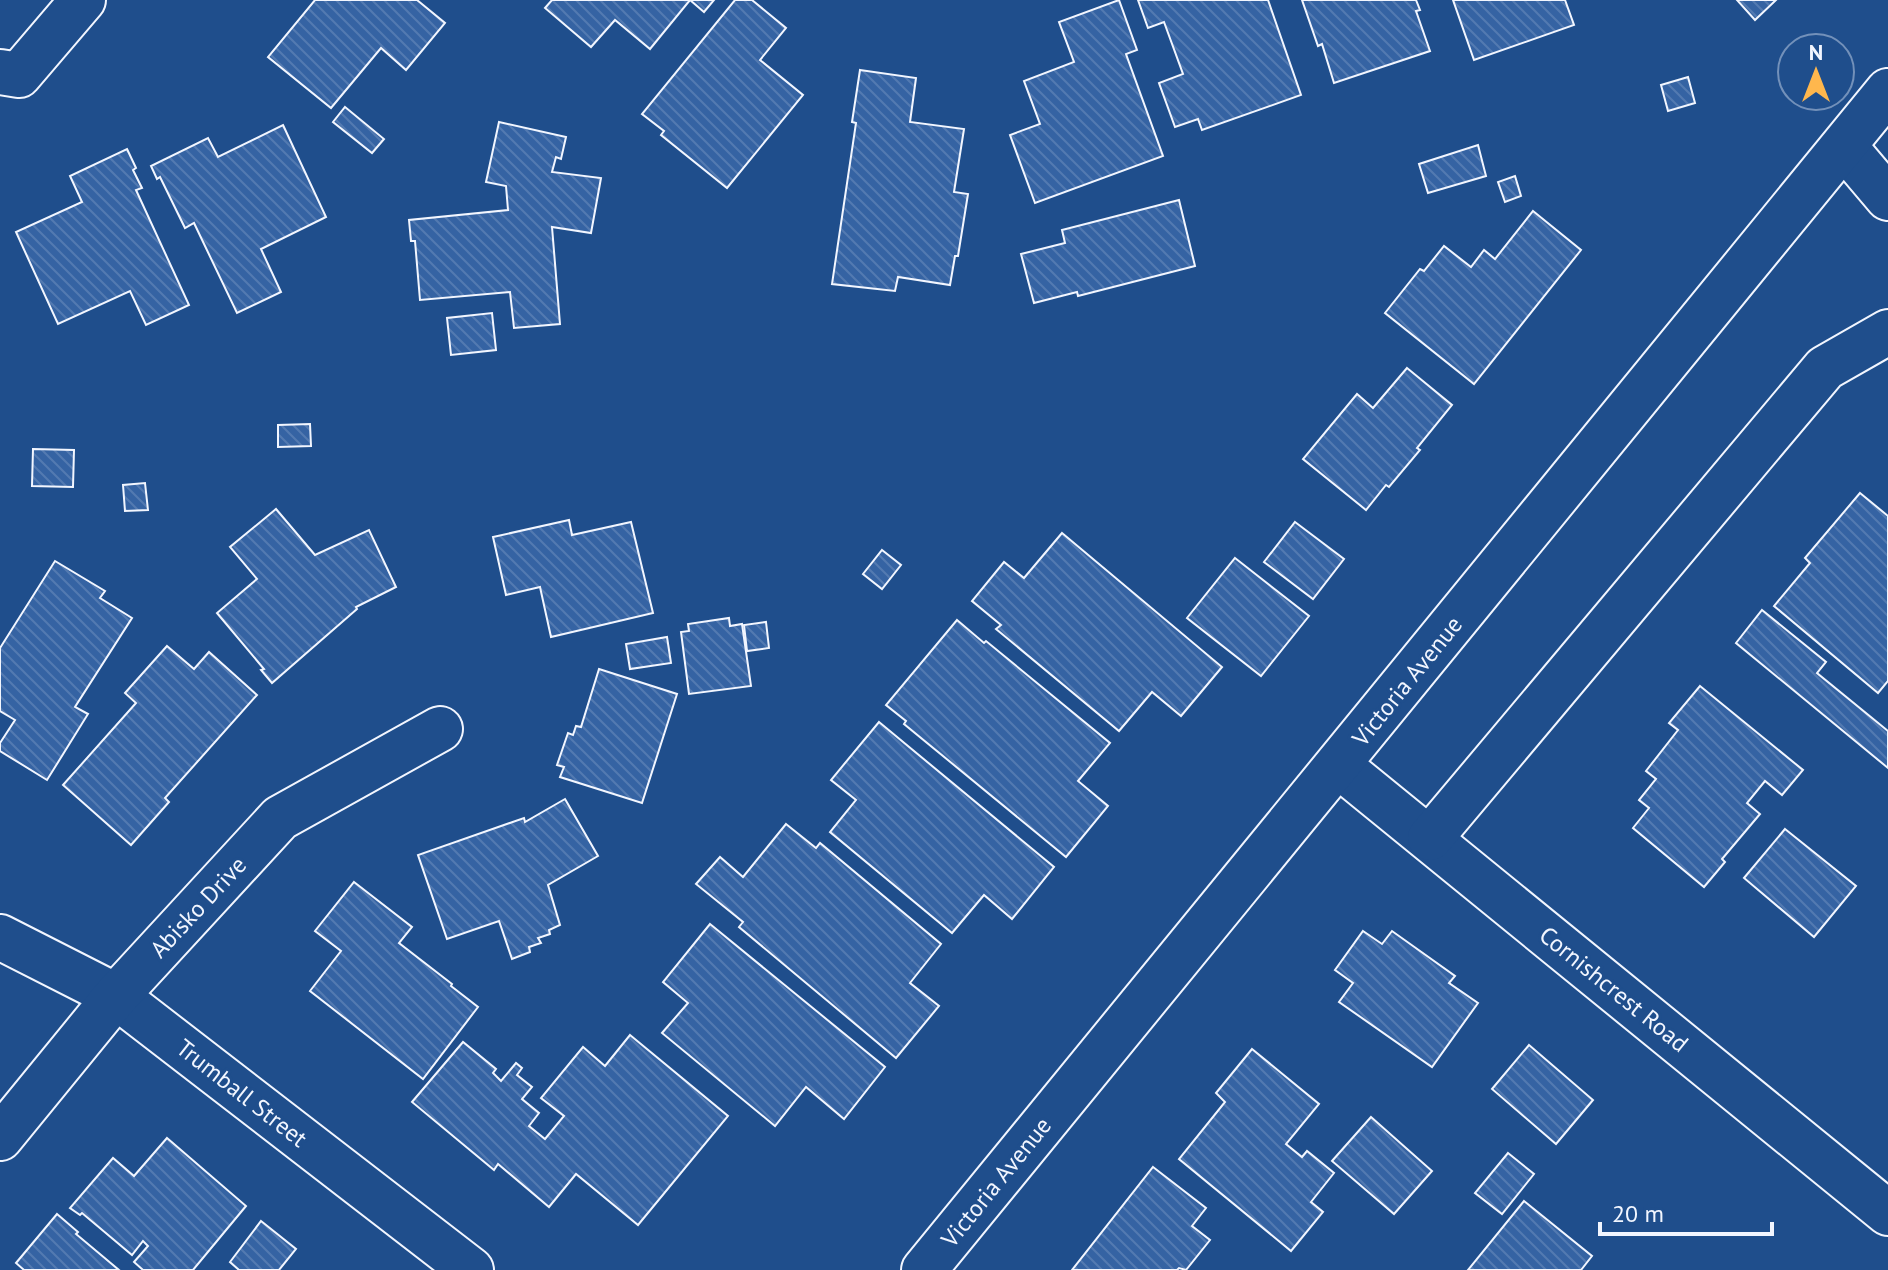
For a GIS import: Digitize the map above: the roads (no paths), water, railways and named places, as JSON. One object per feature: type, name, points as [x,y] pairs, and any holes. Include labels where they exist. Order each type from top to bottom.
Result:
[{"type":"street","points":[[0,72],[19,75],[83,0]]},
{"type":"street","name":"Victoria Avenue","points":[[924,1270],[1888,91]]},
{"type":"street","points":[[1844,146],[1888,198]]},
{"type":"street","points":[[1430,838],[1825,368],[1888,332]]},
{"type":"street","name":"Abisko Drive","points":[[0,1138],[116,996],[280,818],[440,729]]},
{"type":"street","name":"Cornishcrest Road","points":[[1338,765],[1888,1213]]},
{"type":"street","name":"Trumball Street","points":[[0,937],[116,996],[471,1270]]}]
